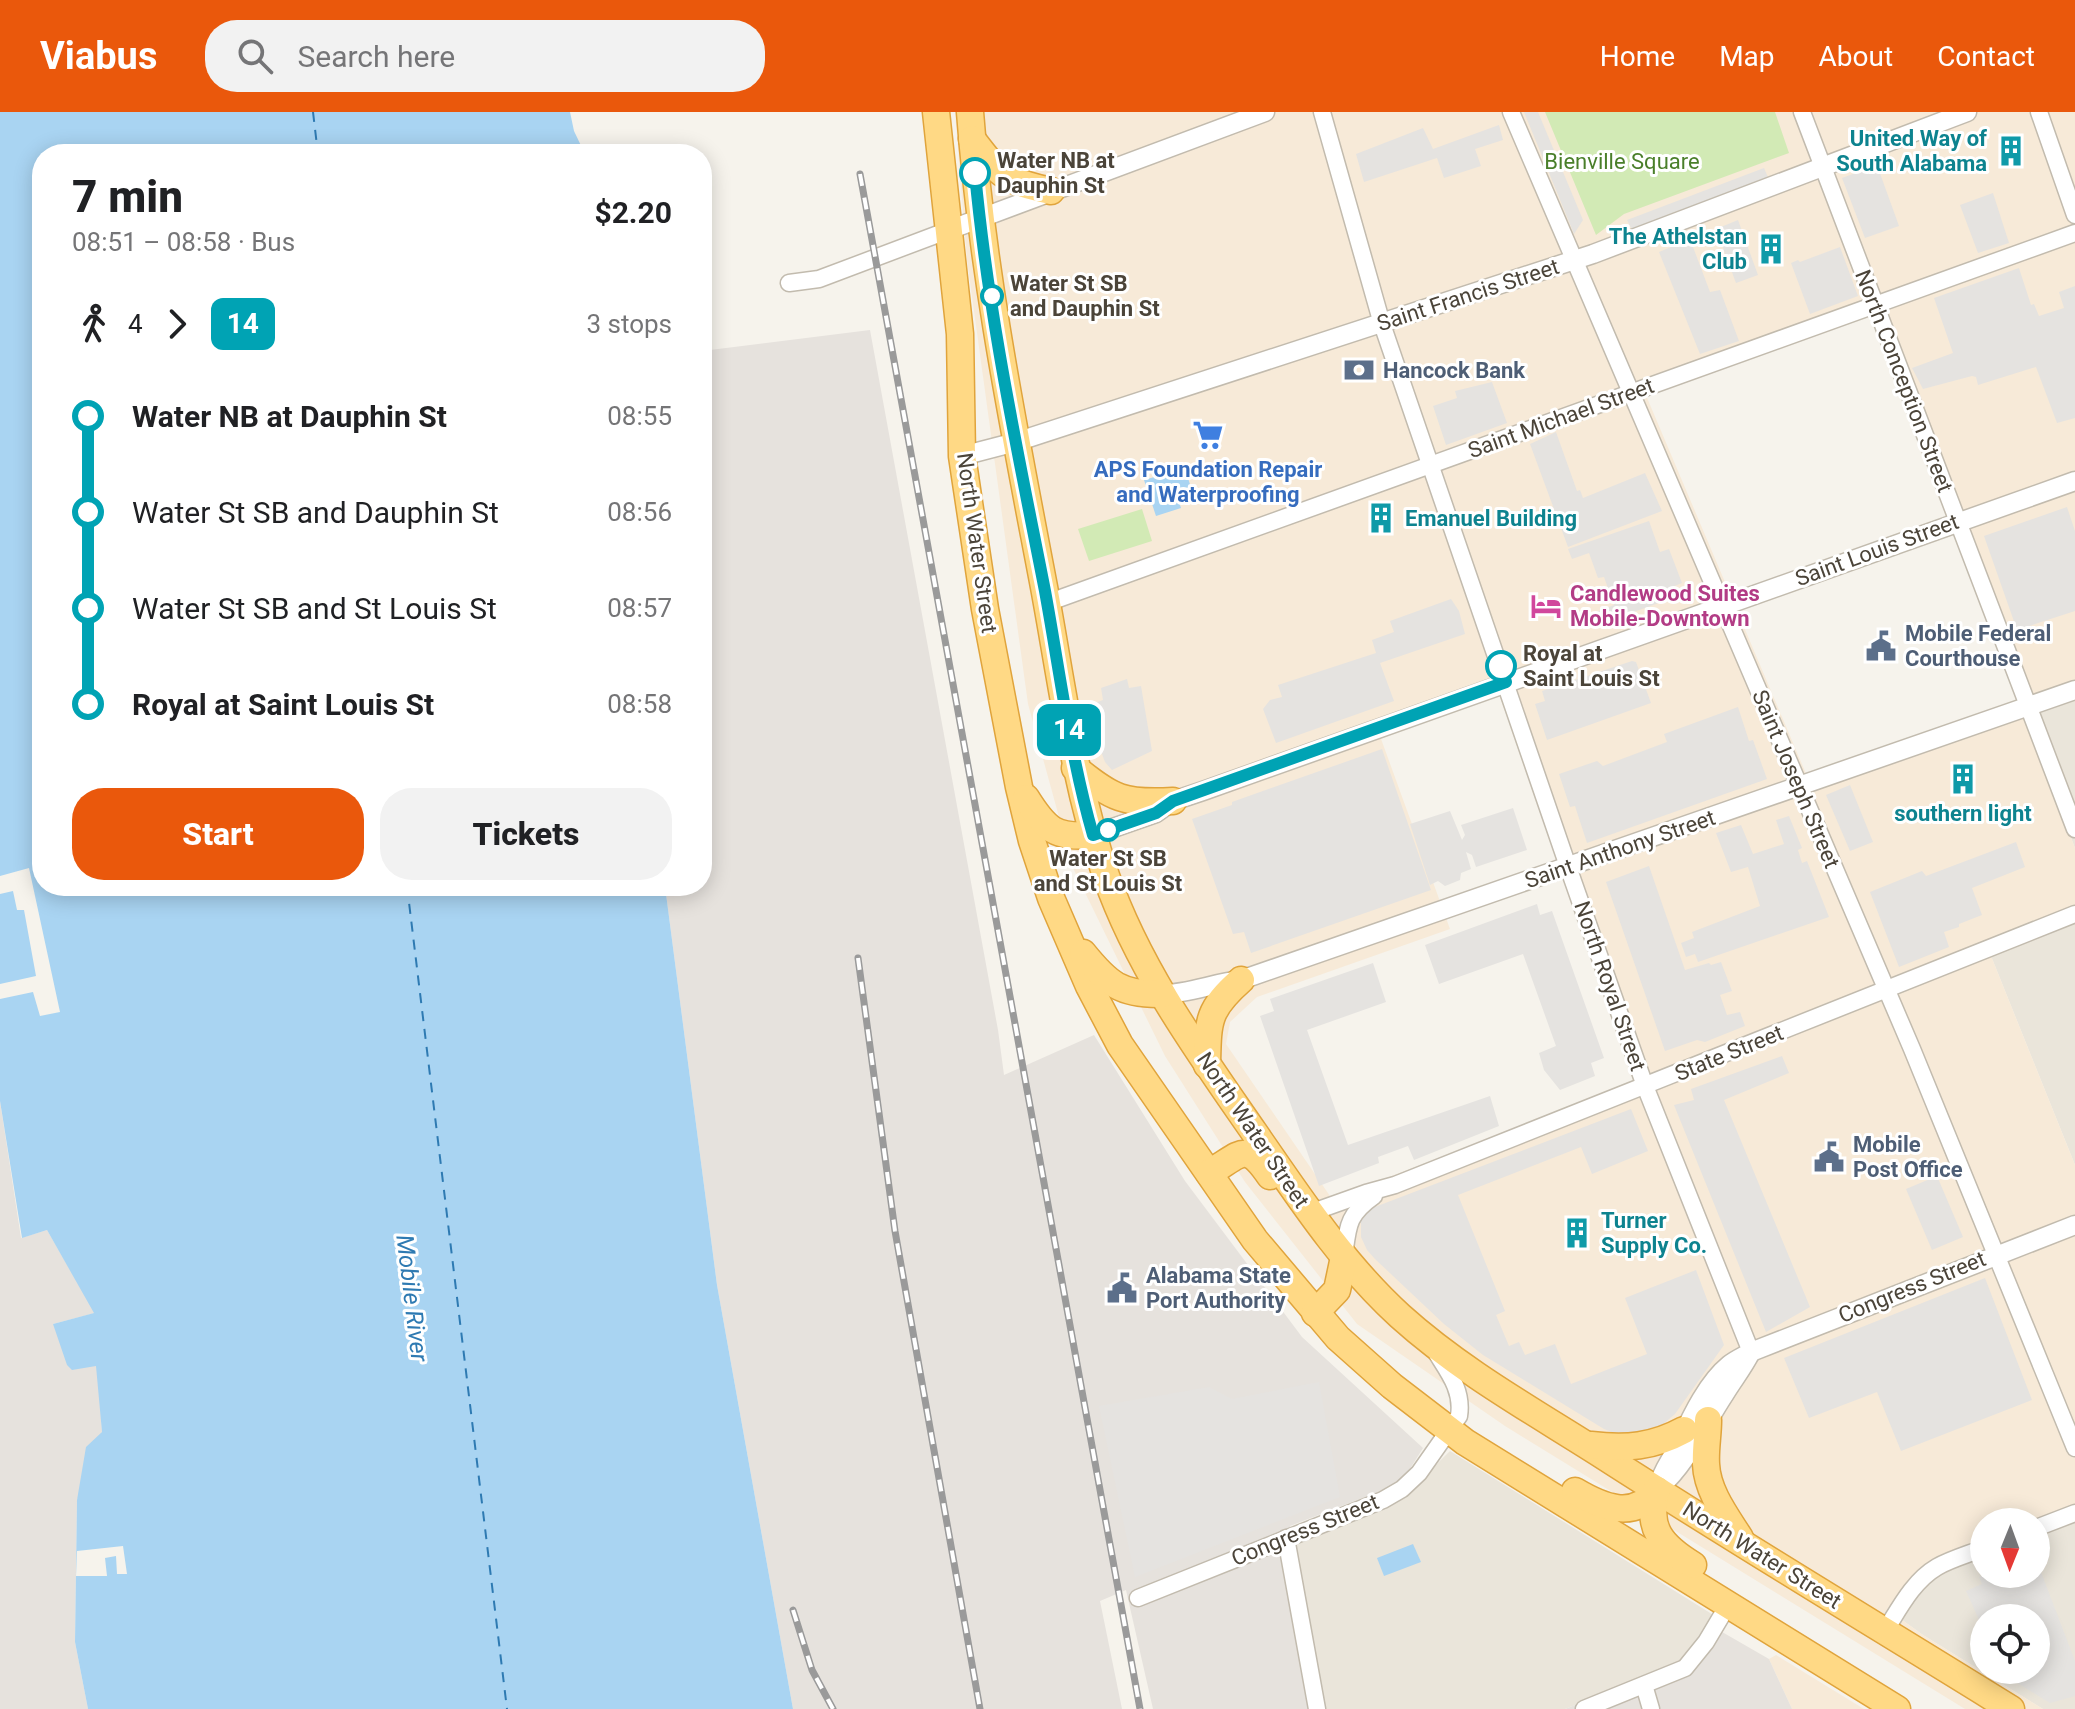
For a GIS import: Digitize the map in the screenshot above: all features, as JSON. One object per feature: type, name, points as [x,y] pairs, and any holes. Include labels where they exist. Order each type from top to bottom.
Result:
[{"type":"highway","name":"North Water Street","points":[[936,112],[960,334],[962,456],[985,609],[1019,787],[1032,841],[1061,925],[1120,1045],[1255,1240],[1315,1313],[1392,1386],[1474,1447],[1897,1709]]},
{"type":"highway","name":"North Water Street","points":[[970,112],[979,219],[1075,768],[1107,879],[1132,939],[1207,1065],[1344,1257],[1427,1339],[1465,1368],[1657,1490],[2011,1709]]},
{"type":"highway","points":[[972,139],[999,173],[1010,180],[1051,191]]},
{"type":"highway","points":[[1075,768],[1101,790],[1122,800],[1142,803],[1173,801]]},
{"type":"highway","points":[[1019,787],[1047,827],[1061,835],[1093,835]]},
{"type":"highway","points":[[1051,898],[1052,871],[1057,858],[1066,848],[1093,835]]},
{"type":"highway","points":[[1061,925],[1096,969],[1117,987],[1139,995],[1162,994]]},
{"type":"highway","points":[[1207,1065],[1209,1027],[1214,1009],[1221,997],[1241,980]]},
{"type":"highway","points":[[1209,1173],[1239,1155],[1253,1155],[1286,1198],[1310,1213]]},
{"type":"highway","points":[[1315,1313],[1337,1290],[1344,1257]]},
{"type":"highway","points":[[1585,1444],[1642,1447],[1666,1440],[1696,1425],[1708,1478],[1744,1544]]},
{"type":"highway","points":[[1474,1447],[1530,1464],[1606,1507],[1636,1507],[1649,1501],[1657,1490]]},
{"type":"highway","points":[[1657,1490],[1652,1517],[1659,1536],[1670,1549],[1794,1628],[1835,1672]]},
{"type":"street","points":[[789,283],[819,279],[1265,112]]},
{"type":"street","name":"North Royal Street","points":[[1322,112],[1382,324],[1568,867],[1645,1086],[1751,1352]]},
{"type":"street","name":"Saint Joseph Street","points":[[1511,112],[1633,392],[1884,990],[1912,1049],[2075,1448]]},
{"type":"street","name":"North Conception Street","points":[[1802,112],[2075,829]]},
{"type":"street","name":"Saint Francis Street","points":[[962,456],[1016,442],[1574,260],[1967,112]]},
{"type":"street","points":[[2039,112],[2075,215]]},
{"type":"street","name":"Saint Michael Street","points":[[1047,603],[2075,233]]},
{"type":"street","name":"Saint Louis Street","points":[[1093,835],[1156,813],[1173,801],[2075,481]]},
{"type":"street","name":"Saint Anthony Street","points":[[1162,994],[1183,993],[1215,983],[1241,980],[2075,690]]},
{"type":"street","name":"State Street","points":[[1310,1213],[1382,1190],[2075,914]]},
{"type":"street","name":"State Street","points":[[1344,1257],[1349,1222],[1354,1211],[1382,1190]]},
{"type":"street","name":"Congress Street","points":[[1657,1490],[1675,1474],[1706,1393],[1728,1365],[1751,1352],[2075,1225]]},
{"type":"street","points":[[1427,1339],[1459,1393],[1459,1416],[1449,1431]]},
{"type":"street","name":"Congress Street","points":[[1657,1490],[1661,1472],[1681,1441],[1741,1372],[1751,1352]]},
{"type":"street","name":"Congress Street","points":[[1138,1598],[1383,1500],[1402,1489],[1419,1473],[1449,1431]]},
{"type":"street","points":[[2050,1523],[2075,1513]]},
{"type":"street","points":[[1286,1538],[1317,1709]]},
{"type":"street","points":[[1885,1631],[1924,1576],[1937,1567],[1970,1554]]},
{"type":"street","points":[[1584,1709],[1685,1668],[1706,1642],[1728,1605]]},
{"type":"street","points":[[1644,1685],[1651,1709]]},
{"type":"shaded area","points":[[955,112],[2075,112],[2075,698],[2023,716],[2075,848],[2075,923],[1991,956],[2075,1165],[2075,1506],[2050,1516],[2050,1508],[1970,1508],[1970,1553],[1906,1592],[1887,1609],[1970,1664],[1970,1684],[2002,1684],[2043,1709],[1965,1709],[1505,1426],[1357,1324],[1245,1182],[1165,1056],[1073,868],[1028,704],[967,260]],"holes":[[[1873,313],[2019,703],[1807,776],[1645,393]],[[1499,694],[1634,1083],[1332,1199],[1226,1044],[1230,1022],[1257,997],[1450,929],[1380,736]]]},
{"type":"shaded area","points":[[1524,112],[1538,112],[1583,220],[1574,234]]},
{"type":"shaded area","points":[[1499,125],[1503,140],[1475,149],[1481,166],[1444,178],[1437,158],[1364,182],[1356,154],[1423,128],[1433,149]]},
{"type":"shaded area","points":[[1877,165],[1899,226],[1865,238],[1842,178]]},
{"type":"shaded area","points":[[1764,168],[1770,182],[1633,232],[1627,220]]},
{"type":"shaded area","points":[[1993,193],[2009,243],[1978,253],[1960,205]]},
{"type":"shaded area","points":[[1738,220],[1758,275],[1736,283],[1716,229]]},
{"type":"shaded area","points":[[1690,239],[1710,292],[1720,290],[1739,341],[1700,354],[1659,252]]},
{"type":"shaded area","points":[[1840,247],[1858,296],[1810,314],[1791,263]]},
{"type":"shaded area","points":[[2019,268],[2031,305],[2034,304],[2039,316],[2064,308],[2059,292],[2075,286],[2075,418],[2057,423],[2036,367],[1978,385],[1976,377],[1972,376],[1923,389],[1912,368],[1953,353],[1934,298]]},
{"type":"shaded area","points":[[870,330],[1004,1075],[1094,1035],[1185,1181],[1302,1337],[1423,1448],[1401,1483],[1290,1526],[1324,1709],[1153,1709],[1126,1590],[1100,1601],[1122,1709],[793,1709],[717,1285],[666,896],[712,896],[712,350]]},
{"type":"shaded area","points":[[1492,382],[1507,423],[1446,445],[1433,406],[1457,398],[1455,391]]},
{"type":"shaded area","points":[[1556,432],[1577,491],[1580,490],[1583,498],[1645,473],[1662,511],[1568,547],[1530,444]]},
{"type":"shaded area","points":[[2067,507],[2075,531],[2075,611],[2017,630],[1984,536]]},
{"type":"shaded area","points":[[1649,521],[1660,552],[1669,549],[1682,583],[1672,587],[1675,597],[1601,624],[1596,612],[1614,605],[1604,577],[1598,578],[1589,553],[1572,559],[1568,549]]},
{"type":"shaded area","points":[[1451,599],[1459,611],[1465,634],[1380,663],[1394,701],[1276,743],[1263,709],[1270,700],[1282,697],[1278,685],[1376,653],[1372,640],[1394,632],[1390,621]]},
{"type":"shaded area","points":[[1636,662],[1651,703],[1547,740],[1535,704],[1545,701],[1542,691]]},
{"type":"shaded area","points":[[1127,679],[1129,688],[1141,686],[1152,751],[1112,770],[1099,746],[1092,704],[1103,700],[1101,688]]},
{"type":"shaded area","points":[[2075,698],[2075,848],[2023,716]]},
{"type":"shaded area","points":[[1738,707],[1749,741],[1753,740],[1767,779],[1587,843],[1575,806],[1570,807],[1559,774],[1597,761],[1603,766],[1667,742],[1664,734]]},
{"type":"shaded area","points":[[1382,749],[1431,890],[1251,953],[1244,932],[1233,934],[1192,819]]},
{"type":"shaded area","points":[[1850,785],[1873,842],[1850,851],[1826,795]]},
{"type":"shaded area","points":[[1513,808],[1527,850],[1476,867],[1472,855],[1466,852],[1471,869],[1461,873],[1460,880],[1445,886],[1438,881],[1430,885],[1410,824],[1450,811],[1462,840],[1465,835],[1461,825]]},
{"type":"shaded area","points":[[1789,816],[1802,848],[1798,850],[1802,863],[1807,861],[1829,917],[1698,962],[1695,954],[1686,957],[1681,943],[1694,938],[1692,932],[1760,906],[1748,867],[1731,872],[1716,833],[1741,825],[1753,854],[1784,844],[1776,820]]},
{"type":"shaded area","points":[[2016,842],[2025,867],[1972,888],[1982,915],[1944,932],[1949,947],[1899,967],[1870,892],[1922,871],[1926,876]]},
{"type":"shaded area","points":[[1649,866],[1685,970],[1721,962],[1732,991],[1720,995],[1727,1015],[1740,1012],[1745,1026],[1705,1042],[1697,1040],[1665,1051],[1606,882]]},
{"type":"shaded area","points":[[1537,904],[1540,915],[1552,911],[1604,1058],[1591,1063],[1595,1076],[1560,1090],[1544,1070],[1539,1053],[1556,1046],[1523,954],[1439,984],[1425,945]]},
{"type":"shaded area","points":[[2075,923],[2075,1165],[1991,956]]},
{"type":"shaded area","points":[[1373,963],[1386,1002],[1307,1030],[1348,1145],[1490,1096],[1499,1126],[1414,1160],[1408,1146],[1378,1157],[1379,1163],[1319,1186],[1260,1016],[1274,1011],[1270,999]]},
{"type":"shaded area","points":[[1782,1056],[1789,1073],[1724,1100],[1810,1307],[1766,1332],[1674,1105],[1694,1100],[1691,1089]]},
{"type":"shaded area","points":[[0,1101],[21,1238],[47,1230],[95,1313],[53,1324],[97,1365],[100,1395],[102,1432],[77,1500],[75,1642],[88,1709],[0,1709]]},
{"type":"shaded area","points":[[1631,1109],[1648,1151],[1592,1174],[1581,1147],[1458,1195],[1505,1311],[1496,1315],[1509,1346],[1519,1342],[1525,1355],[1555,1344],[1571,1384],[1647,1354],[1625,1298],[1696,1270],[1724,1345],[1675,1414],[1662,1425],[1633,1435],[1604,1429],[1483,1355],[1444,1324],[1375,1259],[1361,1237],[1361,1220],[1367,1210]]},
{"type":"shaded area","points":[[1937,1176],[1963,1237],[1932,1250],[1906,1189]]},
{"type":"shaded area","points":[[1985,1278],[2032,1400],[1901,1451],[1877,1392],[1809,1418],[1784,1358]]},
{"type":"shaded area","points":[[1319,1382],[1340,1497],[1135,1577],[1099,1406],[1209,1387],[1232,1399]]},
{"type":"shaded area","points":[[1450,1451],[1715,1616],[1683,1662],[1565,1709],[1324,1709],[1294,1542],[1401,1499]]},
{"type":"shaded area","points":[[2075,1506],[2075,1709],[2043,1709],[2002,1684],[2050,1684],[2050,1604],[1970,1604],[1970,1664],[1887,1609],[1906,1592],[1970,1553],[1970,1588],[2050,1588],[2050,1516]]},
{"type":"shaded area","points":[[1973,1588],[2047,1588],[2075,1661],[2075,1696],[2050,1703],[2019,1684],[2050,1684],[2050,1604],[1972,1604],[1966,1591]]},
{"type":"shaded area","points":[[1710,1625],[1769,1659],[1792,1709],[1565,1709],[1683,1662]]},
{"type":"shaded area","points":[[1776,1655],[1864,1709],[1792,1709],[1769,1659]]},
{"type":"green space","name":"Bienville Square","points":[[1545,112],[1775,112],[1789,153],[1624,214],[1596,235]]},
{"type":"green space","points":[[1142,509],[1152,541],[1089,561],[1078,529]]},
{"type":"water","name":"Mobile River","points":[[0,112],[570,112],[580,144],[32,144],[32,896],[666,896],[717,1285],[793,1709],[88,1709],[75,1642],[77,1500],[86,1447],[102,1432],[96,1366],[72,1370],[67,1365],[53,1324],[94,1313],[47,1230],[22,1238],[0,1101]]},
{"type":"water","points":[[1185,468],[1192,491],[1177,496],[1181,508],[1156,516],[1144,480]]},
{"type":"water","points":[[1413,1544],[1421,1562],[1384,1576],[1377,1558]]},
{"type":"pier","points":[[29,868],[32,896],[35,896],[60,1012],[40,1016],[33,992],[0,999],[0,984],[36,976],[24,910],[17,910],[13,891],[0,894],[0,876]]},
{"type":"pier","points":[[123,1546],[127,1574],[117,1574],[116,1556],[105,1558],[107,1576],[76,1576],[77,1551]]},
{"type":"ferry route","points":[[313,112],[317,144]]},
{"type":"ferry route","points":[[408,896],[507,1709]]},
{"type":"railway","points":[[860,174],[1140,1709]]},
{"type":"railway","points":[[858,958],[895,1231],[980,1709]]},
{"type":"railway","points":[[793,1610],[812,1670],[833,1709]]},
{"type":"bus line","name":"14","points":[[975,173],[982,240],[1016,442],[1075,768],[1093,835],[1156,813],[1173,801],[1506,682],[1501,666]]},
{"type":"place","name":"United Way of South Alabama","points":[[2011,151]]},
{"type":"place","name":"Water NB at Dauphin St","points":[[975,173]]},
{"type":"place","name":"The Athelstan Club","points":[[1771,249]]},
{"type":"place","name":"Water St SB and Dauphin St","points":[[992,296]]},
{"type":"place","name":"Hancock Bank","points":[[1359,370]]},
{"type":"place","name":"APS Foundation Repair and Waterproofing","points":[[1208,435]]},
{"type":"place","name":"Emanuel Building","points":[[1381,518]]},
{"type":"place","name":"Candlewood Suites Mobile-Downtown","points":[[1546,606]]},
{"type":"place","name":"Mobile Federal Courthouse","points":[[1881,646]]},
{"type":"place","name":"Royal at Saint Louis St","points":[[1501,666]]},
{"type":"place","name":"southern light","points":[[1963,779]]},
{"type":"place","name":"Water St SB and St Louis St","points":[[1108,830]]},
{"type":"place","name":"Mobile Post Office","points":[[1829,1157]]},
{"type":"place","name":"Turner Supply Co.","points":[[1577,1233]]},
{"type":"place","name":"Alabama State Port Authority","points":[[1122,1288]]}]
